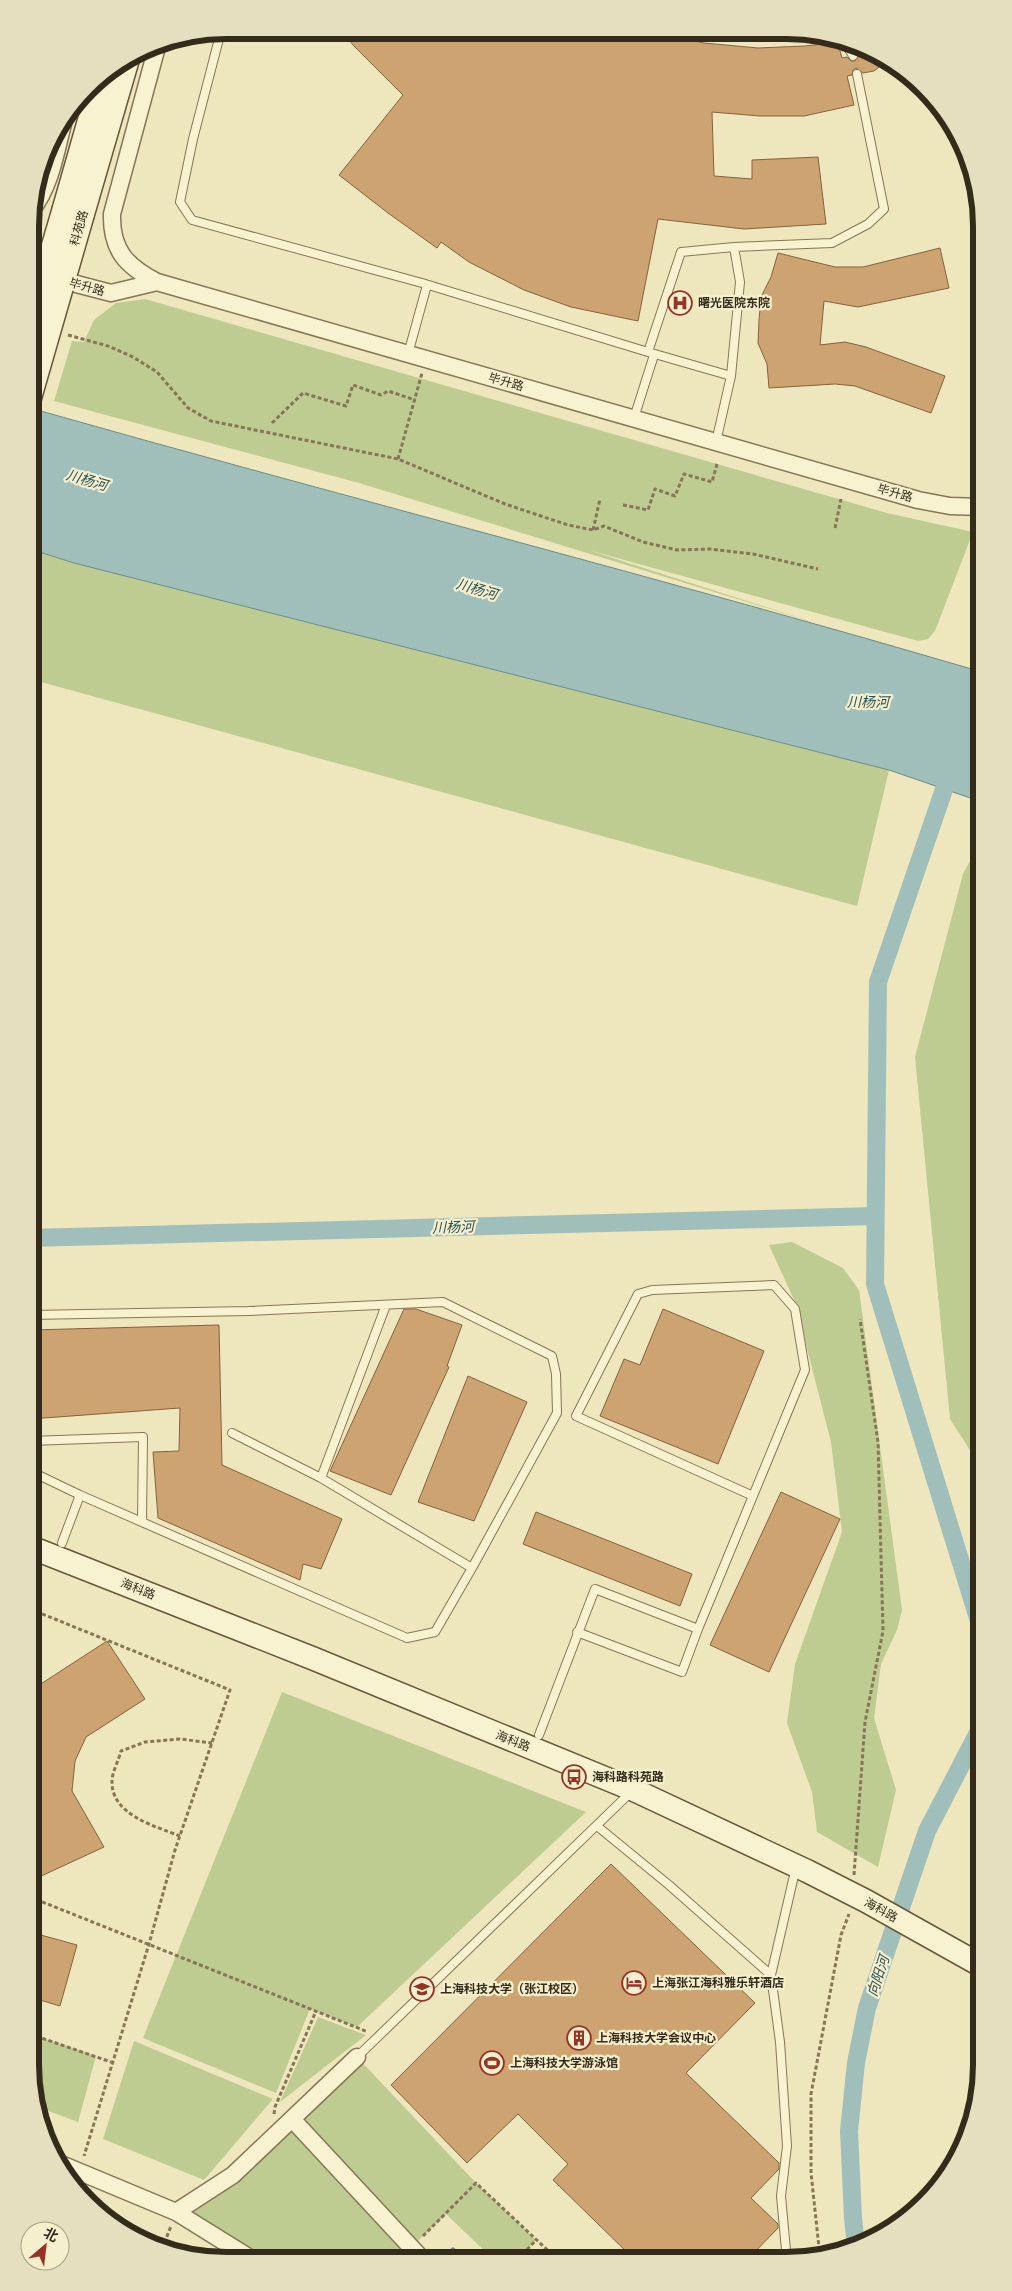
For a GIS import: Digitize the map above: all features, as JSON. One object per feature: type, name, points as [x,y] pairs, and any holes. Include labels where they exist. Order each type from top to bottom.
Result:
[{"type":"street","points":[[156,52],[115,200],[111,229],[122,257],[138,272],[157,282]]},
{"type":"street","name":"科苑路","points":[[39,301],[74,211],[125,68]]},
{"type":"street","name":"科苑路","points":[[39,360],[74,211],[99,87]]},
{"type":"street","points":[[41,195],[57,145]]},
{"type":"street","name":"毕升路","points":[[39,274],[111,293],[157,282],[918,500],[950,506],[973,507]]},
{"type":"street","name":"海科路","points":[[39,1534],[318,1644],[684,1795],[955,1942],[973,1958]]},
{"type":"street","name":"海科路","points":[[39,1551],[312,1658],[634,1790],[796,1866],[862,1891]]},
{"type":"street","name":"海科路","points":[[955,1942],[973,1947]]},
{"type":"street","points":[[176,2212],[233,2175],[357,2057]]},
{"type":"street","points":[[292,2119],[415,2252]]},
{"type":"street","points":[[69,2167],[176,2212],[240,2252]]},
{"type":"lane","points":[[219,39],[193,139],[180,202],[192,220],[427,285],[651,354],[731,376]]},
{"type":"lane","points":[[850,50],[853,56]]},
{"type":"lane","points":[[634,418],[681,252],[832,243],[868,224],[884,209],[857,74]]},
{"type":"lane","points":[[716,442],[731,376],[740,282],[734,248]]},
{"type":"lane","points":[[408,354],[427,285]]},
{"type":"lane","points":[[577,1632],[682,1672],[805,1370],[795,1309],[774,1285],[652,1290],[638,1294],[576,1416],[753,1496]]},
{"type":"lane","points":[[39,1315],[248,1311],[442,1302],[552,1356],[556,1374],[557,1413],[435,1632],[407,1638],[39,1475]]},
{"type":"lane","points":[[321,1478],[386,1305]]},
{"type":"lane","points":[[232,1433],[321,1478],[472,1568]]},
{"type":"lane","points":[[39,1441],[143,1437],[142,1520]]},
{"type":"lane","points":[[62,1543],[80,1495]]},
{"type":"lane","points":[[539,1735],[595,1589],[698,1629]]},
{"type":"lane","points":[[357,2057],[634,1790]]},
{"type":"lane","points":[[597,1826],[669,1885],[771,1975]]},
{"type":"lane","points":[[786,2252],[781,2196],[788,2146],[780,2042],[771,1975],[796,1866]]},
{"type":"path","points":[[65,334],[108,346],[134,357],[157,372],[188,408],[212,421],[398,459],[505,504],[568,525],[592,530],[604,526],[643,542],[677,550],[710,549],[753,554],[818,569]]},
{"type":"path","points":[[398,459],[426,359]]},
{"type":"path","points":[[272,423],[303,393],[346,406],[352,385],[381,394],[388,391],[415,400]]},
{"type":"path","points":[[623,505],[648,510],[654,489],[675,496],[684,474],[712,482],[717,464]]},
{"type":"path","points":[[592,530],[600,499]]},
{"type":"path","points":[[835,528],[841,499]]},
{"type":"path","points":[[819,2250],[812,2173],[811,2094],[841,1935],[862,1891],[865,1722],[883,1631],[878,1442],[860,1319]]},
{"type":"path","points":[[39,1613],[230,1690],[180,1836],[79,2171]]},
{"type":"path","points":[[180,1836],[135,1817],[116,1802],[112,1781],[121,1752],[145,1742],[180,1739],[212,1743]]},
{"type":"path","points":[[39,1901],[379,2037]]},
{"type":"path","points":[[271,2139],[275,2106],[316,2011]]},
{"type":"path","points":[[39,2037],[111,2062]]},
{"type":"path","points":[[417,2252],[476,2183],[549,2252]]},
{"type":"path","points":[[165,2242],[176,2212]]},
{"type":"path","points":[[525,2252],[536,2240]]},
{"type":"green space","points":[[145,299],[887,513],[973,532],[935,631],[928,639],[918,641],[588,550],[819,624],[359,483],[54,401],[72,341],[84,342],[94,320],[116,303]]},
{"type":"green space","points":[[39,552],[74,563],[889,770],[857,906],[39,681]]},
{"type":"green space","points":[[973,856],[973,1455],[950,1419],[915,1057],[963,874]]},
{"type":"green space","points":[[792,1242],[843,1268],[859,1290],[902,1610],[897,1630],[881,1664],[874,1718],[896,1790],[878,1867],[817,1832],[812,1792],[787,1723],[795,1664],[842,1532],[831,1442],[795,1302],[769,1245]]},
{"type":"green space","points":[[282,1692],[586,1812],[357,2027],[310,2009],[276,2093],[143,2038]]},
{"type":"green space","points":[[318,2017],[366,2035],[280,2102]]},
{"type":"green space","points":[[39,2037],[96,2056],[78,2122],[44,2109],[39,2078]]},
{"type":"green space","points":[[134,2041],[273,2099],[204,2180],[103,2139]]},
{"type":"green space","points":[[357,2057],[476,2183],[536,2240],[525,2252],[486,2252],[446,2214],[406,2252],[240,2252],[176,2212],[233,2175]]},
{"type":"water","points":[[39,410],[745,604],[973,669],[973,799],[889,770],[74,563],[39,552]]},
{"type":"building","points":[[348,39],[686,39],[704,43],[758,48],[829,43],[839,47],[842,58],[847,57],[851,61],[855,61],[858,55],[862,55],[882,65],[874,71],[863,73],[856,68],[853,70],[852,75],[847,76],[854,105],[804,116],[760,116],[712,112],[714,176],[752,179],[752,160],[818,157],[826,224],[744,229],[658,219],[638,321],[571,307],[524,290],[469,262],[441,242],[437,248],[339,175],[403,95]]},
{"type":"building","points":[[940,248],[949,288],[858,307],[824,301],[820,345],[845,342],[866,347],[945,376],[931,413],[855,386],[835,384],[769,388],[767,364],[758,343],[759,320],[761,297],[771,277],[778,253],[835,267],[863,267]]},
{"type":"building","points":[[404,1309],[416,1309],[462,1325],[447,1366],[449,1367],[391,1495],[330,1471]]},
{"type":"building","points":[[663,1309],[764,1351],[718,1464],[600,1416],[624,1359],[640,1365]]},
{"type":"building","points":[[219,1325],[222,1465],[342,1519],[321,1569],[303,1564],[300,1580],[158,1518],[153,1452],[179,1451],[180,1408],[39,1418],[39,1330]]},
{"type":"building","points":[[468,1376],[527,1402],[474,1521],[418,1502]]},
{"type":"building","points":[[781,1492],[840,1519],[769,1672],[710,1645]]},
{"type":"building","points":[[536,1512],[692,1574],[680,1606],[523,1544]]},
{"type":"building","points":[[107,1641],[145,1699],[86,1737],[75,1761],[72,1791],[104,1847],[39,1877],[39,1685]]},
{"type":"building","name":"上海科技大学会议中心","points":[[611,1864],[755,2003],[686,2073],[779,2163],[779,2169],[751,2198],[778,2224],[778,2228],[755,2252],[627,2252],[553,2180],[568,2164],[518,2114],[467,2163],[391,2085]]},
{"type":"building","points":[[39,1934],[77,1945],[60,2006],[39,2000]]},
{"type":"waterway","points":[[952,766],[878,982],[875,1284],[973,1602]]},
{"type":"waterway","name":"川杨河","points":[[39,1238],[875,1216]]},
{"type":"waterway","name":"向阳河","points":[[855,2239],[849,2131],[856,2063],[867,2008],[927,1831],[973,1742]]},
{"type":"waterway","points":[[451,2252],[453,2250],[455,2252]]},
{"type":"place","name":"曙光医院东院","points":[[680,303]]},
{"type":"place","name":"海科路科苑路","points":[[574,1777]]},
{"type":"place","name":"上海张江海科雅乐轩酒店","points":[[634,1983]]},
{"type":"place","name":"上海科技大学（张江校区）","points":[[422,1989]]},
{"type":"place","name":"上海科技大学会议中心","points":[[579,2038]]},
{"type":"place","name":"上海科技大学游泳馆","points":[[492,2063]]}]
